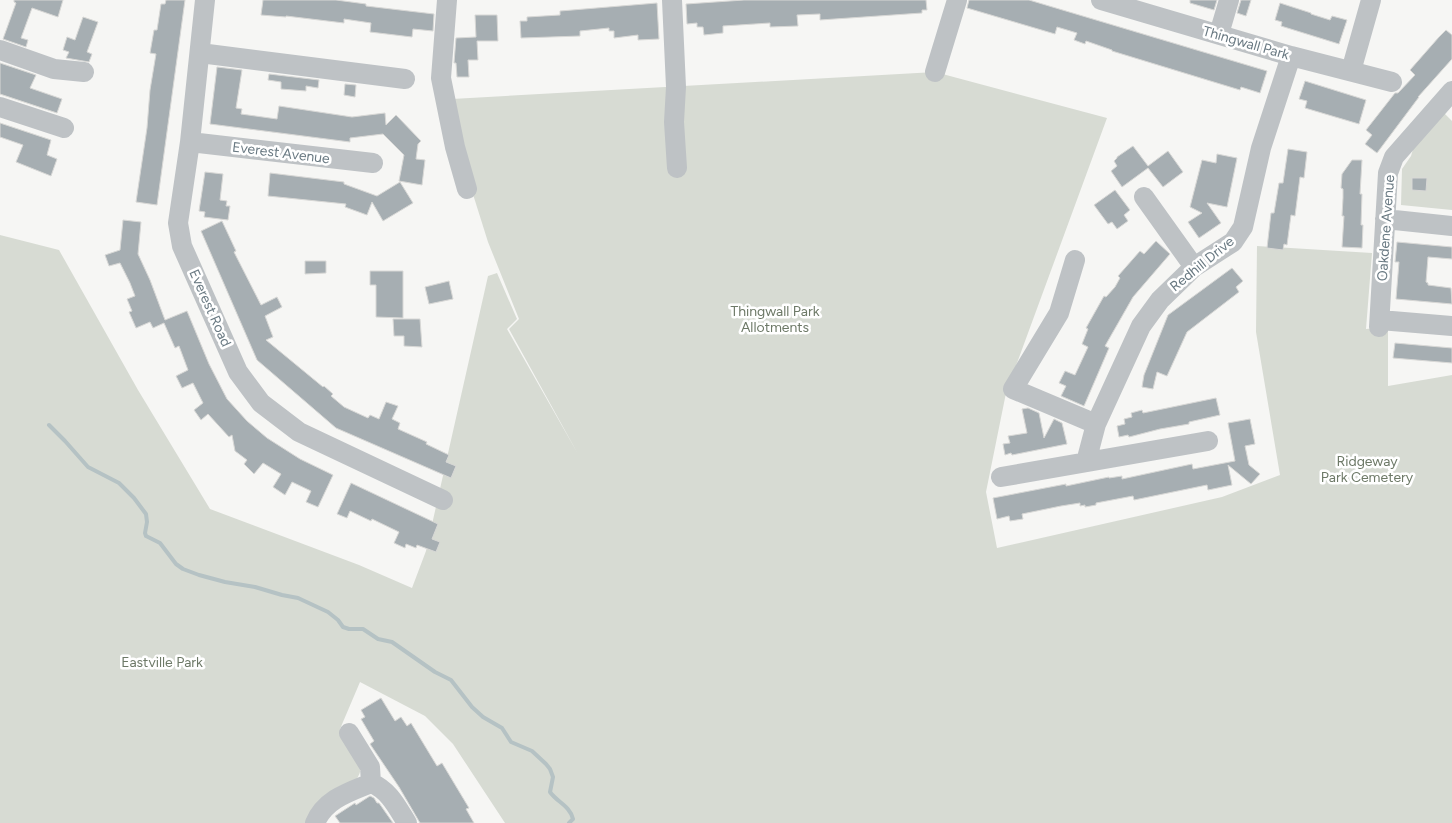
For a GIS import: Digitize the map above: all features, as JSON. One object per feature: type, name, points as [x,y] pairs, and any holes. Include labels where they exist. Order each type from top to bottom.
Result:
[{"type":"street","name":"Everest Road","points":[[206,0],[190,142],[178,223],[182,246],[238,372],[261,403],[299,432],[444,500]]},
{"type":"street","points":[[447,0],[441,78],[455,147],[467,189]]},
{"type":"street","points":[[672,0],[676,87],[674,122],[677,168]]},
{"type":"street","points":[[935,72],[957,0]]},
{"type":"street","name":"Thingwall Park","points":[[1101,0],[1291,56],[1392,82]]},
{"type":"street","points":[[1219,34],[1229,0]]},
{"type":"street","points":[[1351,71],[1371,0]]},
{"type":"street","points":[[0,50],[54,69],[84,72]]},
{"type":"street","points":[[200,53],[405,79]]},
{"type":"street","name":"Redhill Drive","points":[[1086,462],[1096,424],[1141,326],[1160,300],[1194,267],[1233,242],[1243,227],[1261,148],[1291,56]]},
{"type":"street","name":"Oakdene Avenue","points":[[1452,91],[1394,157],[1388,173],[1379,324],[1452,326]]},
{"type":"street","points":[[0,107],[64,128]]},
{"type":"street","name":"Everest Avenue","points":[[190,142],[373,163]]},
{"type":"street","points":[[1144,197],[1194,267]]},
{"type":"street","points":[[1385,219],[1452,226]]},
{"type":"street","points":[[1076,260],[1059,313],[1013,389],[1096,424]]},
{"type":"street","points":[[1001,478],[1208,441]]},
{"type":"street","points":[[349,733],[370,767],[372,783]]},
{"type":"street","points":[[315,823],[326,807],[339,796],[372,783],[381,787],[390,796],[407,823]]},
{"type":"green space","points":[[935,72],[1107,118],[1006,393],[986,492],[997,548],[1222,497],[1280,475],[1256,332],[1257,246],[1372,253],[1366,329],[1388,327],[1388,386],[1452,375],[1452,823],[505,823],[453,744],[425,716],[360,682],[340,729],[360,761],[359,774],[355,781],[308,823],[0,823],[0,235],[59,250],[138,390],[210,509],[359,565],[412,588],[426,551],[488,276],[497,273],[517,319],[507,329],[578,454],[509,329],[519,319],[488,242],[471,188],[452,99]]},
{"type":"green space","points":[[1444,113],[1452,121],[1452,210],[1401,205],[1402,169],[1411,156],[1417,136]]},
{"type":"building","points":[[14,0],[63,0],[58,17],[32,8],[21,38],[28,40],[26,47],[3,39],[16,3]]},
{"type":"building","points":[[166,0],[185,0],[157,205],[136,202],[156,54],[150,53],[154,30],[157,30],[161,4],[165,4]]},
{"type":"building","points":[[263,0],[336,0],[366,4],[366,6],[434,14],[433,31],[413,29],[412,37],[370,32],[371,23],[344,19],[344,23],[261,15]]},
{"type":"building","points":[[744,0],[926,0],[927,10],[922,10],[922,13],[820,20],[820,14],[797,15],[798,26],[770,27],[770,23],[723,26],[723,33],[704,35],[703,27],[697,27],[697,23],[687,24],[686,4]]},
{"type":"building","points":[[969,0],[1029,0],[1267,71],[1260,93],[1241,87],[1240,90],[1112,51],[1086,41],[1085,44],[1074,40],[1077,33],[1057,27],[1055,34],[967,8]]},
{"type":"building","points":[[1190,0],[1217,0],[1214,10],[1190,3]]},
{"type":"building","points":[[1241,0],[1251,0],[1246,16],[1237,13]]},
{"type":"building","points":[[657,3],[659,39],[638,40],[638,35],[614,38],[614,31],[609,31],[609,28],[580,31],[580,36],[521,38],[520,21],[527,21],[527,17],[560,15],[560,11]]},
{"type":"building","points":[[1280,3],[1330,20],[1332,16],[1347,20],[1339,44],[1281,26],[1282,22],[1275,20]]},
{"type":"building","points":[[475,15],[497,15],[498,41],[477,41],[478,60],[468,60],[469,77],[457,77],[456,63],[454,63],[456,38],[476,37]]},
{"type":"building","points":[[83,17],[98,22],[87,52],[92,54],[89,62],[66,58],[69,52],[63,50],[67,37],[75,40]]},
{"type":"building","points":[[1446,30],[1452,35],[1452,59],[1418,97],[1377,153],[1365,144],[1372,135],[1366,130],[1395,93],[1398,93],[1415,75],[1410,70]]},
{"type":"building","points":[[0,63],[36,75],[30,88],[62,99],[57,113],[0,94]]},
{"type":"building","points":[[217,67],[242,70],[236,108],[242,109],[241,114],[277,119],[279,106],[352,117],[385,113],[386,125],[396,115],[421,141],[418,144],[416,159],[425,160],[422,185],[399,181],[404,155],[383,134],[350,138],[350,142],[210,124]]},
{"type":"building","points":[[269,74],[319,80],[318,88],[306,86],[306,91],[281,89],[281,82],[268,80]]},
{"type":"building","points":[[1305,81],[1366,100],[1359,124],[1305,108],[1307,101],[1299,99]]},
{"type":"building","points":[[345,84],[356,85],[355,97],[344,95]]},
{"type":"building","points":[[0,123],[51,140],[47,155],[57,159],[51,176],[16,162],[23,145],[0,137]]},
{"type":"building","points":[[1133,146],[1148,166],[1168,151],[1183,172],[1163,187],[1148,168],[1122,187],[1111,171],[1117,166],[1114,161],[1117,157]]},
{"type":"building","points":[[1288,149],[1307,152],[1304,178],[1300,177],[1295,216],[1291,215],[1287,245],[1284,244],[1283,250],[1267,248],[1271,213],[1274,213],[1279,183],[1283,183]]},
{"type":"building","points":[[1217,154],[1237,158],[1227,207],[1207,203],[1221,223],[1199,238],[1188,222],[1202,213],[1190,207],[1202,160],[1216,163]]},
{"type":"building","points":[[1352,160],[1362,160],[1360,194],[1362,194],[1362,248],[1342,247],[1344,216],[1342,216],[1342,174]]},
{"type":"building","points":[[205,172],[223,174],[220,200],[227,201],[226,206],[230,206],[228,220],[204,217],[205,212],[199,211]]},
{"type":"building","points":[[270,173],[344,182],[344,184],[377,196],[400,182],[413,203],[383,221],[372,202],[367,215],[345,207],[346,204],[268,196]]},
{"type":"building","points":[[1412,178],[1427,178],[1426,191],[1412,190]]},
{"type":"building","points":[[1115,190],[1130,210],[1124,215],[1128,221],[1117,229],[1112,222],[1108,224],[1094,205]]},
{"type":"building","points":[[123,220],[141,222],[138,254],[165,320],[187,311],[209,364],[227,399],[247,421],[267,438],[300,459],[333,475],[318,507],[306,502],[311,491],[292,482],[285,495],[273,487],[281,474],[263,463],[254,474],[244,464],[247,460],[235,451],[232,435],[229,437],[208,414],[201,420],[194,410],[203,403],[193,383],[182,388],[176,376],[188,370],[179,346],[175,348],[164,323],[153,328],[150,322],[136,328],[129,312],[132,311],[127,299],[135,296],[130,283],[120,263],[109,266],[105,255],[120,250]]},
{"type":"building","points":[[222,221],[236,251],[234,252],[261,305],[277,297],[282,307],[265,316],[273,337],[266,340],[324,386],[333,394],[331,396],[344,407],[368,418],[370,415],[379,419],[386,402],[398,406],[392,419],[400,423],[398,429],[427,442],[426,444],[449,455],[446,462],[456,466],[451,478],[336,428],[257,360],[201,231]]},
{"type":"building","points":[[1156,241],[1170,254],[1133,297],[1105,346],[1109,348],[1084,406],[1061,396],[1066,386],[1059,383],[1065,371],[1075,375],[1088,347],[1082,344],[1088,329],[1086,328],[1104,296],[1106,297],[1115,287],[1120,278],[1118,276],[1140,251],[1144,254]]},
{"type":"building","points":[[1397,242],[1452,247],[1452,259],[1428,257],[1426,282],[1428,285],[1451,288],[1452,304],[1396,299],[1399,262],[1395,262]]},
{"type":"building","points":[[305,261],[326,261],[326,273],[305,274]]},
{"type":"building","points":[[1232,268],[1243,281],[1236,287],[1239,292],[1187,332],[1167,376],[1157,372],[1153,389],[1142,387],[1144,375],[1168,315]]},
{"type":"building","points":[[370,271],[403,271],[403,318],[376,317],[376,285],[370,285]]},
{"type":"building","points":[[449,281],[453,299],[429,304],[425,287]]},
{"type":"building","points":[[393,319],[420,319],[422,347],[404,346],[404,336],[394,336]]},
{"type":"building","points":[[1395,343],[1452,348],[1452,363],[1393,358]]},
{"type":"building","points":[[1216,398],[1220,415],[1189,422],[1189,424],[1129,437],[1128,435],[1119,437],[1117,426],[1125,424],[1124,419],[1132,417],[1131,413],[1142,410],[1143,413]]},
{"type":"building","points":[[1028,408],[1039,413],[1044,438],[1054,419],[1062,423],[1067,444],[1005,455],[1003,444],[1010,443],[1008,436],[1027,433],[1022,409]]},
{"type":"building","points":[[1250,419],[1255,444],[1245,446],[1249,465],[1260,474],[1251,484],[1228,465],[1232,485],[1208,490],[1207,485],[1134,500],[1133,496],[1085,507],[1085,505],[1080,506],[1080,503],[1022,514],[1023,519],[1010,521],[1009,516],[997,519],[993,498],[1109,477],[1122,476],[1122,479],[1192,464],[1193,469],[1235,461],[1228,423]]},
{"type":"building","points":[[351,483],[438,524],[432,539],[440,542],[436,552],[417,545],[416,548],[406,544],[405,548],[394,543],[399,532],[372,519],[371,521],[350,511],[347,518],[337,514]]},
{"type":"building","points":[[381,698],[395,721],[401,717],[407,726],[411,723],[437,766],[442,763],[469,808],[466,809],[474,823],[420,823],[399,787],[370,744],[374,741],[361,719],[365,717],[361,710]]},
{"type":"building","points":[[370,796],[379,803],[393,823],[340,823],[335,816]]},
{"type":"waterway","points":[[49,425],[88,467],[119,483],[134,498],[146,514],[146,536],[160,543],[176,564],[183,569],[225,582],[255,587],[298,598],[328,612],[343,627],[363,629],[378,639],[392,642],[435,672],[451,680],[472,707],[483,717],[502,728],[511,742],[532,751],[546,764],[553,777],[550,792],[569,811],[573,819],[569,823]]},
{"type":"park label","name":"Thingwall Park Allotments","points":[[775,320]]},
{"type":"park label","name":"Ridgeway Park Cemetery","points":[[1367,470]]},
{"type":"park label","name":"Eastville Park","points":[[162,662]]}]
